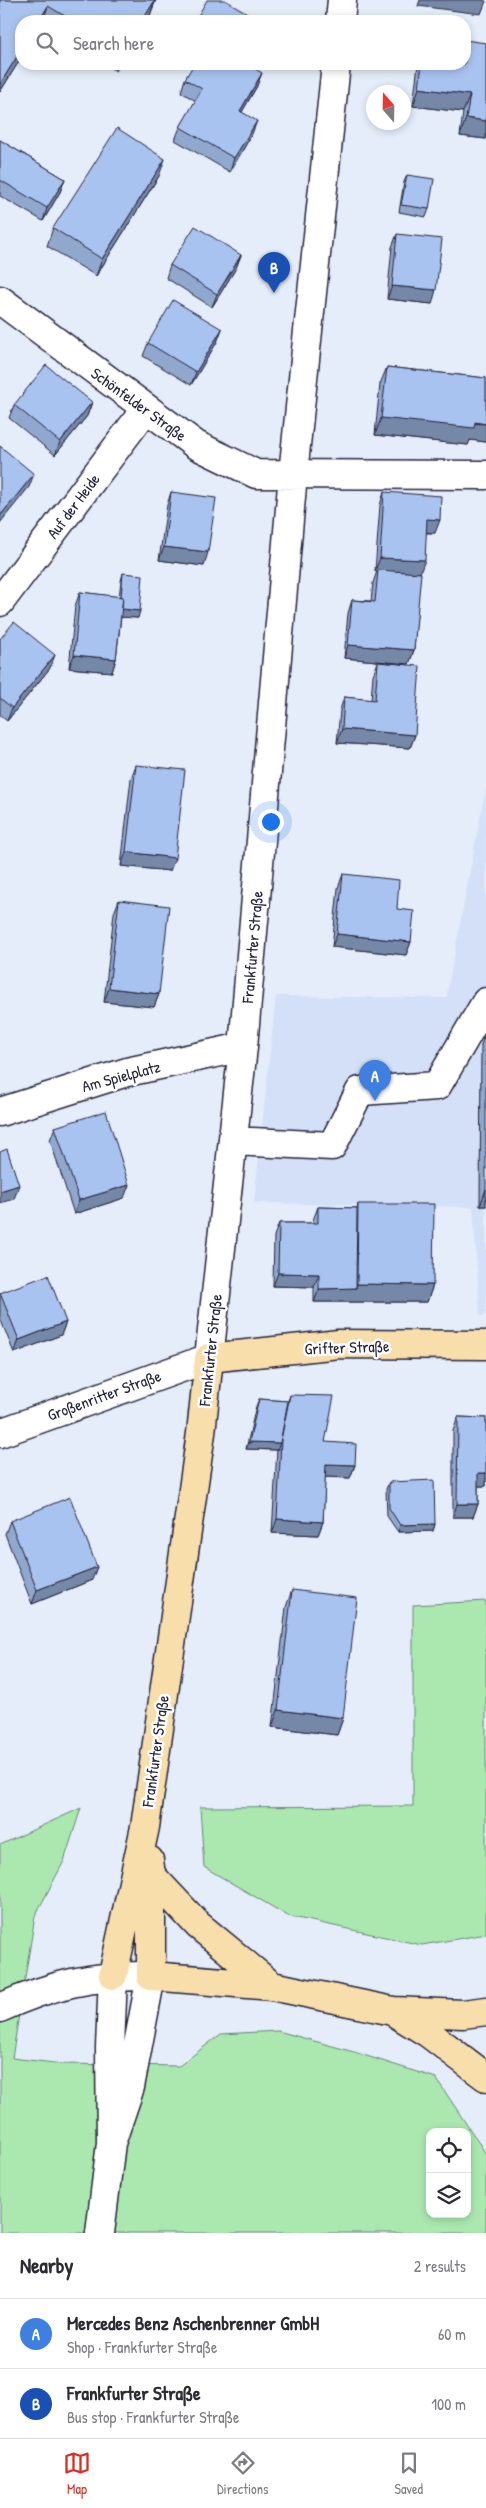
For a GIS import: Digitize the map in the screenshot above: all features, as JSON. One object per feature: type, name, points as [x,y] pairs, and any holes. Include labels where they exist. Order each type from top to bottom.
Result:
[{"type":"main road","name":"Grifter Straße","points":[[209,1358],[340,1344],[486,1345]]},
{"type":"main road","name":"Frankfurter Straße","points":[[113,1975],[145,1827],[201,1433],[209,1358]]},
{"type":"main road","name":"Frankfurter Straße","points":[[145,1827],[151,1875],[150,1976]]},
{"type":"main road","points":[[151,1875],[198,1925],[272,1986]]},
{"type":"main road","points":[[150,1976],[272,1986],[393,2011],[463,2014],[486,2011]]},
{"type":"main road","points":[[393,2011],[428,2033],[486,2077]]},
{"type":"street","points":[[341,15],[342,0]]},
{"type":"street","name":"Frankfurter Straße","points":[[209,1358],[243,1047],[293,474],[335,70]]},
{"type":"street","name":"Schönfelder Straße","points":[[0,300],[145,410],[196,445],[256,474],[486,475]]},
{"type":"street","name":"Auf der Heide","points":[[0,602],[145,410]]},
{"type":"street","points":[[233,1141],[332,1146],[360,1091],[437,1086],[486,1002]]},
{"type":"street","name":"Am Spielplatz","points":[[0,1112],[127,1072],[243,1047]]},
{"type":"street","name":"Großenritter Straße","points":[[1,1429],[209,1358]]},
{"type":"street","points":[[100,2233],[111,2143],[110,2048],[113,1975]]},
{"type":"street","points":[[0,2008],[52,1988],[88,1978],[113,1975],[150,1976],[130,2087],[111,2143]]},
{"type":"shaded area","points":[[486,787],[486,1315],[480,1316],[473,1207],[254,1203],[276,996],[446,998]]},
{"type":"green space","points":[[486,1601],[486,1934],[422,1945],[288,1916],[204,1867],[200,1807],[413,1806],[413,1605]]},
{"type":"green space","points":[[81,1808],[64,1861],[35,1916],[12,2058],[63,2064],[179,2066],[221,2034],[278,2031],[354,2052],[436,2078],[469,2128],[426,2128],[426,2218],[471,2218],[471,2131],[486,2154],[486,2233],[0,2233],[0,1845]]},
{"type":"building","points":[[0,0],[155,0],[146,15],[63,15],[48,6],[43,15],[15,15],[15,60],[0,84]]},
{"type":"building","points":[[207,0],[225,0],[251,15],[198,15]]},
{"type":"building","points":[[471,41],[486,43],[486,121],[466,118],[470,95],[419,88],[421,70],[471,70]]},
{"type":"building","points":[[190,70],[257,70],[262,73],[240,111],[257,121],[234,158],[180,127],[202,89],[185,79]]},
{"type":"building","points":[[117,128],[165,159],[102,259],[53,228]]},
{"type":"building","points":[[0,140],[65,179],[47,208],[0,180]]},
{"type":"building","points":[[407,175],[434,179],[429,209],[401,205]]},
{"type":"building","points":[[195,226],[241,255],[217,294],[170,265]]},
{"type":"building","points":[[397,234],[442,239],[436,290],[392,286]]},
{"type":"building","points":[[173,300],[222,329],[196,372],[148,343]]},
{"type":"building","points":[[46,365],[92,402],[60,442],[14,405]]},
{"type":"building","points":[[387,367],[486,378],[486,424],[475,422],[474,428],[381,418]]},
{"type":"building","points":[[0,446],[34,474],[0,516]]},
{"type":"building","points":[[171,492],[216,498],[208,552],[164,547]]},
{"type":"building","points":[[384,492],[441,496],[440,520],[427,519],[425,560],[380,558]]},
{"type":"building","points":[[378,570],[421,573],[414,650],[348,645],[352,600],[375,602]]},
{"type":"building","points":[[123,573],[143,575],[140,611],[122,609]]},
{"type":"building","points":[[80,592],[123,597],[116,659],[74,655]]},
{"type":"building","points":[[14,622],[55,655],[12,708],[0,698],[0,639]]},
{"type":"building","points":[[378,662],[420,666],[415,735],[342,729],[344,697],[375,700]]},
{"type":"building","points":[[136,765],[185,770],[175,858],[126,852]]},
{"type":"building","points":[[343,874],[399,880],[397,909],[414,911],[411,942],[337,934]]},
{"type":"building","points":[[119,900],[169,906],[159,994],[109,988]]},
{"type":"building","points":[[106,1111],[129,1185],[79,1200],[55,1127]]},
{"type":"building","points":[[7,1149],[19,1185],[0,1191],[0,1152]]},
{"type":"building","points":[[358,1204],[434,1204],[433,1285],[357,1284]]},
{"type":"building","points":[[318,1207],[357,1208],[356,1288],[319,1289],[319,1274],[278,1273],[279,1223],[318,1223]]},
{"type":"building","points":[[48,1275],[66,1322],[19,1340],[0,1293]]},
{"type":"building","points":[[290,1395],[334,1396],[325,1442],[356,1444],[355,1465],[326,1464],[323,1522],[277,1519],[281,1440]]},
{"type":"building","points":[[259,1399],[288,1401],[280,1443],[249,1442]]},
{"type":"building","points":[[458,1417],[486,1418],[486,1473],[478,1473],[478,1504],[457,1504]]},
{"type":"building","points":[[434,1480],[435,1524],[400,1525],[389,1508],[389,1482]]},
{"type":"building","points":[[70,1497],[97,1567],[37,1590],[10,1521]]},
{"type":"building","points":[[292,1590],[357,1598],[343,1718],[278,1710]]},
{"type":"place","name":"Frankfurter Straße","points":[[274,293]]},
{"type":"place","name":"Mercedes Benz Aschenbrenner GmbH","points":[[375,1101]]}]
